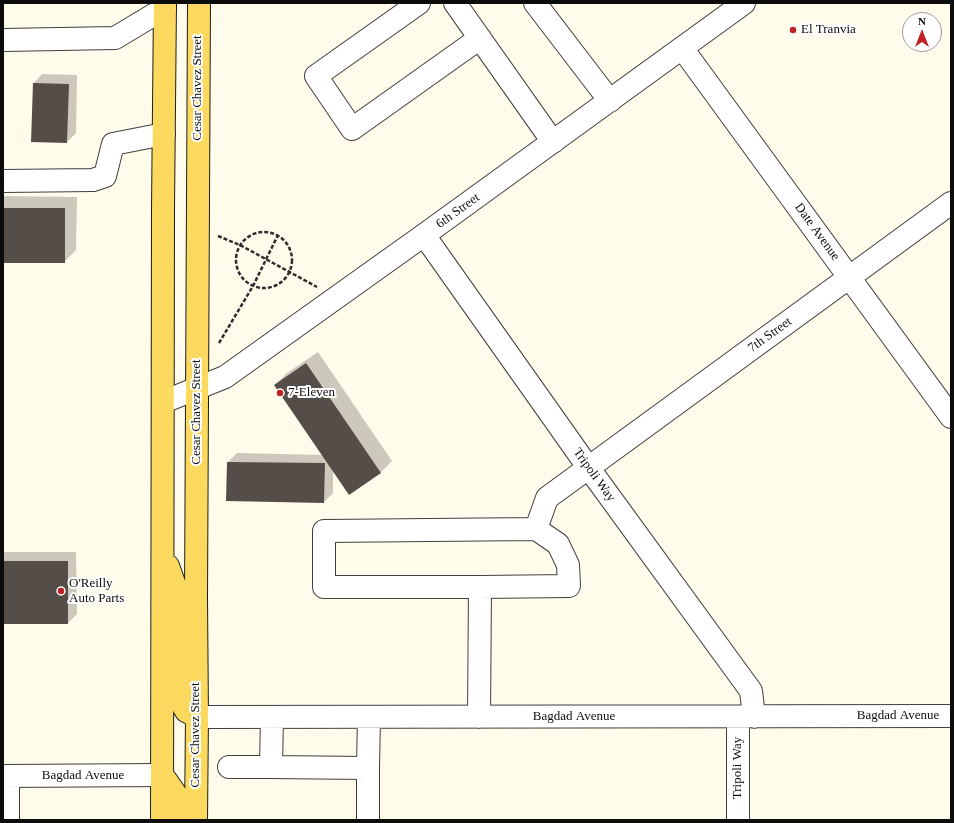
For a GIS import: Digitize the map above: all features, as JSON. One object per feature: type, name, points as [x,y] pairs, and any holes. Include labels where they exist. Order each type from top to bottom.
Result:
[{"type":"main road","name":"Cesar Chavez Street","points":[[196,820],[198,3]]},
{"type":"main road","points":[[162,820],[165,6]]},
{"type":"main road","points":[[162,548],[178,594],[178,697],[186,711],[197,718]]},
{"type":"main road","points":[[162,775],[175,793],[179,820]]},
{"type":"street","points":[[419,3],[316,76],[352,129],[480,38]]},
{"type":"street","points":[[455,3],[553,142]]},
{"type":"street","points":[[535,3],[610,101]]},
{"type":"street","name":"6th Street","points":[[163,402],[225,378],[744,3]]},
{"type":"street","points":[[3,40],[116,38],[165,6]]},
{"type":"street","name":"Date Avenue","points":[[682,48],[850,276],[951,417]]},
{"type":"street","points":[[3,181],[93,180],[104,176],[113,144],[164,134]]},
{"type":"street","name":"7th Street","points":[[536,529],[547,498],[951,203]]},
{"type":"street","name":"Tripoli Way","points":[[424,235],[588,467],[751,691],[746,717],[738,820]]},
{"type":"street","points":[[536,529],[558,544],[568,565],[569,586],[480,587],[324,587],[324,531],[536,529]]},
{"type":"street","points":[[479,717],[480,587]]},
{"type":"street","name":"Bagdad Avenue","points":[[197,718],[951,716]]},
{"type":"street","points":[[271,767],[272,718]]},
{"type":"street","points":[[368,820],[369,718]]},
{"type":"street","points":[[229,767],[368,768]]},
{"type":"street","name":"Bagdad Avenue","points":[[6,776],[162,775]]},
{"type":"street","points":[[6,776],[8,820]]},
{"type":"path","points":[[264,231],[273,232],[278,235],[288,243],[292,251],[293,260],[290,272],[287,278],[272,288],[253,286],[244,280],[237,268],[236,254],[240,245],[246,237],[254,233],[264,231]]},
{"type":"path","points":[[219,343],[253,286],[278,235]]},
{"type":"path","points":[[240,245],[337,298]]},
{"type":"building","points":[[33,83],[69,84],[67,143],[31,142]]},
{"type":"building","points":[[3,208],[65,208],[65,263],[3,263]]},
{"type":"building","points":[[306,363],[381,473],[349,495],[274,385]]},
{"type":"building","points":[[227,462],[325,463],[324,503],[226,501]]},
{"type":"building","points":[[3,561],[68,561],[68,624],[3,624]]},
{"type":"place","name":"El Tranvia","points":[[793,30]]},
{"type":"place","name":"7-Eleven","points":[[280,393]]},
{"type":"place","name":"O'Reilly Auto Parts","points":[[61,591]]}]
